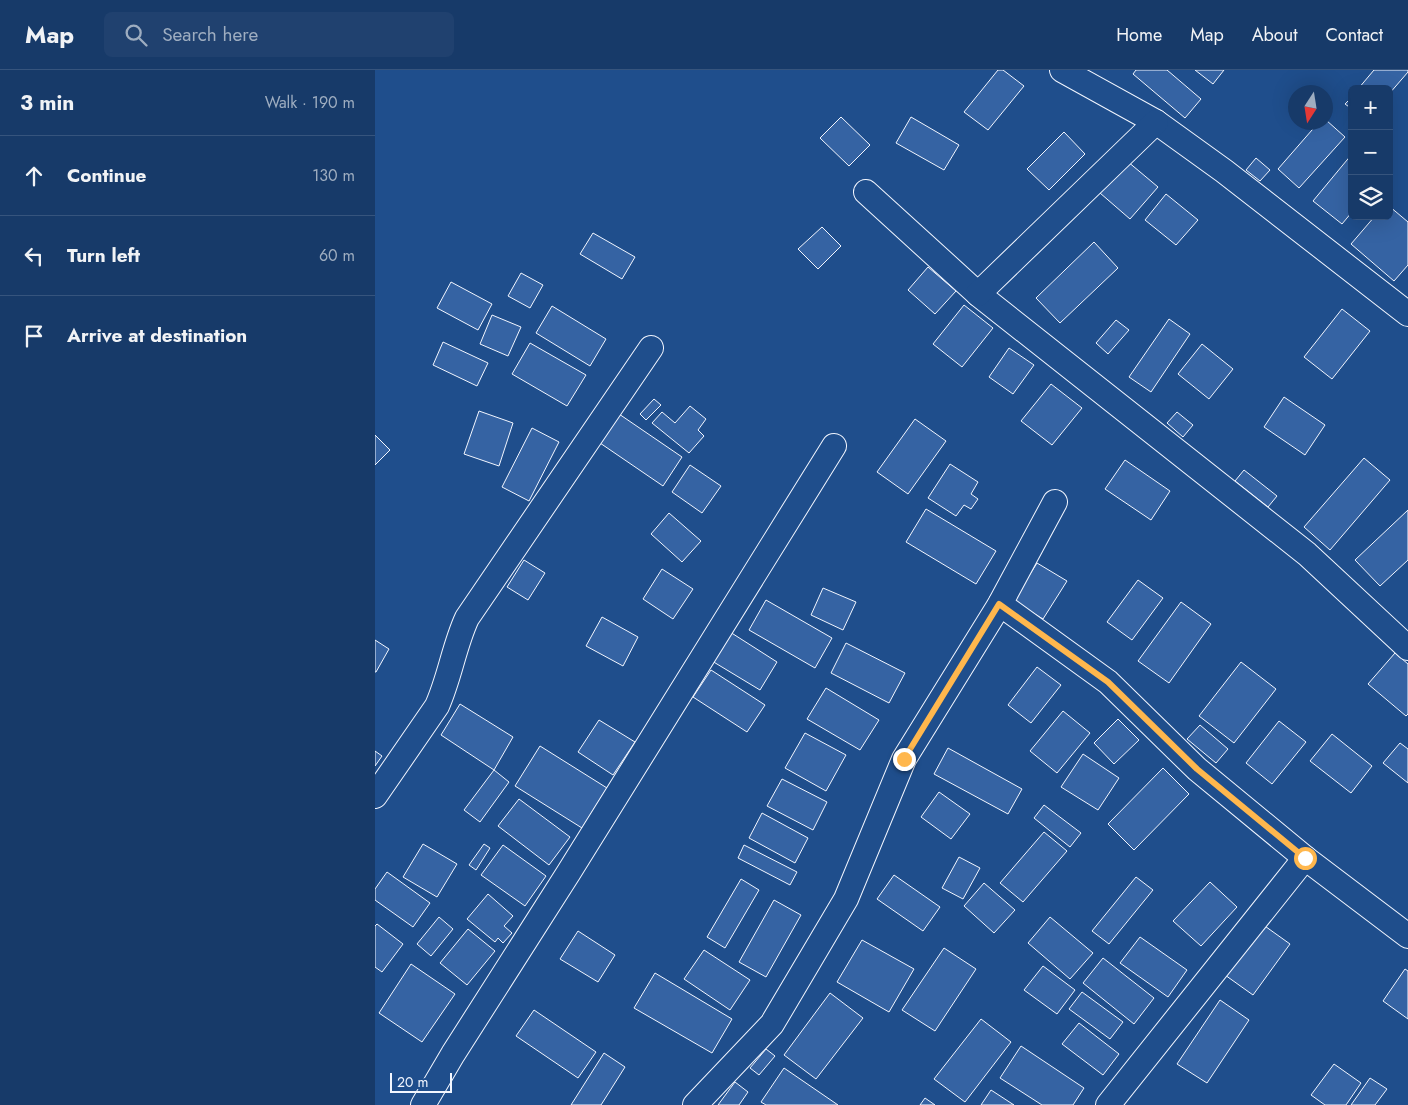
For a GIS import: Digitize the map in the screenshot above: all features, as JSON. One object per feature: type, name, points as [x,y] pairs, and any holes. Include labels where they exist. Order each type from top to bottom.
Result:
[{"type":"street","points":[[1062,70],[1156,122],[1408,314]]},
{"type":"street","points":[[978,294],[1156,122]]},
{"type":"street","points":[[866,192],[978,294],[1307,554],[1408,648]]},
{"type":"street","points":[[375,796],[437,706],[458,637],[467,618],[651,348]]},
{"type":"street","points":[[423,1105],[453,1054],[564,880],[834,446]]},
{"type":"street","points":[[695,1105],[772,1024],[846,899],[904,759],[999,604],[1055,502]]},
{"type":"street","points":[[999,604],[1108,682],[1197,769],[1305,858],[1408,936]]},
{"type":"street","points":[[1108,1105],[1305,858]]},
{"type":"building","points":[[998,70],[1003,70],[1024,86],[988,130],[964,112]]},
{"type":"building","points":[[1136,70],[1167,70],[1201,99],[1185,118],[1133,74]]},
{"type":"building","points":[[1195,70],[1224,70],[1213,84]]},
{"type":"building","points":[[1374,70],[1408,70],[1393,89],[1393,85],[1361,85]]},
{"type":"building","points":[[841,117],[870,145],[849,166],[820,138]]},
{"type":"building","points":[[911,117],[959,145],[944,170],[896,143]]},
{"type":"building","points":[[1333,126],[1345,137],[1299,188],[1278,169],[1312,130],[1333,130]]},
{"type":"building","points":[[1064,132],[1085,154],[1049,190],[1027,169]]},
{"type":"building","points":[[1256,158],[1270,170],[1260,181],[1246,170]]},
{"type":"building","points":[[1348,159],[1348,217],[1342,224],[1313,201]]},
{"type":"building","points":[[1127,161],[1158,187],[1130,219],[1100,193]]},
{"type":"building","points":[[1166,194],[1198,220],[1176,245],[1145,220]]},
{"type":"building","points":[[1393,209],[1408,222],[1408,265],[1394,281],[1351,244],[1372,220],[1393,220]]},
{"type":"building","points":[[822,227],[841,246],[818,269],[798,249]]},
{"type":"building","points":[[593,233],[635,257],[622,279],[580,254]]},
{"type":"building","points":[[1094,242],[1118,268],[1060,323],[1036,298]]},
{"type":"building","points":[[928,267],[956,291],[935,314],[908,290]]},
{"type":"building","points":[[521,273],[543,285],[530,308],[508,296]]},
{"type":"building","points":[[451,282],[492,304],[478,330],[437,308]]},
{"type":"building","points":[[964,305],[993,328],[962,367],[933,344]]},
{"type":"building","points":[[552,306],[606,339],[590,366],[536,333]]},
{"type":"building","points":[[1342,309],[1370,331],[1332,379],[1304,357]]},
{"type":"building","points":[[492,315],[521,327],[508,356],[480,344]]},
{"type":"building","points":[[1169,319],[1190,334],[1151,392],[1129,377]]},
{"type":"building","points":[[1116,320],[1129,330],[1108,354],[1096,343]]},
{"type":"building","points":[[443,342],[488,363],[477,386],[433,365]]},
{"type":"building","points":[[530,343],[586,375],[567,406],[512,374]]},
{"type":"building","points":[[1202,344],[1233,369],[1209,399],[1178,374]]},
{"type":"building","points":[[1009,348],[1034,365],[1013,394],[989,377]]},
{"type":"building","points":[[1051,384],[1082,408],[1052,445],[1021,421]]},
{"type":"building","points":[[1284,397],[1325,425],[1305,455],[1264,427]]},
{"type":"building","points":[[654,399],[661,405],[646,420],[640,414]]},
{"type":"building","points":[[690,406],[706,419],[698,430],[704,436],[689,453],[652,423],[662,412],[675,423]]},
{"type":"building","points":[[479,411],[513,423],[499,466],[464,454]]},
{"type":"building","points":[[1177,412],[1193,425],[1183,437],[1167,423]]},
{"type":"building","points":[[619,414],[682,457],[663,486],[600,443]]},
{"type":"building","points":[[915,419],[946,441],[908,494],[877,472]]},
{"type":"building","points":[[532,428],[559,442],[529,501],[502,487]]},
{"type":"building","points":[[375,435],[390,450],[375,465]]},
{"type":"building","points":[[1364,458],[1390,480],[1330,550],[1304,527]]},
{"type":"building","points":[[1125,460],[1170,491],[1151,520],[1105,489]]},
{"type":"building","points":[[950,464],[978,482],[971,494],[978,499],[971,509],[964,505],[956,516],[928,498]]},
{"type":"building","points":[[690,465],[721,486],[702,513],[672,492]]},
{"type":"building","points":[[1244,470],[1277,496],[1268,507],[1235,481]]},
{"type":"building","points":[[926,509],[996,551],[976,584],[906,542]]},
{"type":"building","points":[[1408,510],[1408,560],[1380,586],[1355,560]]},
{"type":"building","points":[[669,513],[701,541],[682,562],[651,534]]},
{"type":"building","points":[[524,560],[545,573],[528,600],[507,587]]},
{"type":"building","points":[[1037,563],[1067,581],[1043,619],[1013,601]]},
{"type":"building","points":[[662,569],[693,589],[673,619],[643,599]]},
{"type":"building","points":[[1138,580],[1163,598],[1132,640],[1107,622]]},
{"type":"building","points":[[823,588],[856,602],[843,630],[811,615]]},
{"type":"building","points":[[766,600],[832,638],[815,668],[749,630]]},
{"type":"building","points":[[1181,602],[1211,624],[1169,683],[1138,661]]},
{"type":"building","points":[[602,617],[638,637],[623,666],[586,646]]},
{"type":"building","points":[[730,632],[777,662],[760,690],[712,661]]},
{"type":"building","points":[[375,640],[389,649],[376,672],[375,672]]},
{"type":"building","points":[[846,643],[905,673],[889,703],[831,673]]},
{"type":"building","points":[[1395,653],[1408,664],[1408,714],[1406,716],[1368,684]]},
{"type":"building","points":[[1241,662],[1276,689],[1234,743],[1199,716]]},
{"type":"building","points":[[1037,667],[1061,685],[1031,723],[1008,705]]},
{"type":"building","points":[[711,670],[765,705],[747,732],[693,697]]},
{"type":"building","points":[[826,688],[879,720],[860,750],[807,719]]},
{"type":"building","points":[[460,704],[513,737],[494,770],[441,735]]},
{"type":"building","points":[[1063,711],[1090,733],[1057,773],[1030,751]]},
{"type":"building","points":[[1118,719],[1139,740],[1114,764],[1094,743]]},
{"type":"building","points":[[599,720],[635,742],[613,775],[578,752]]},
{"type":"building","points":[[1279,721],[1306,742],[1272,784],[1246,763]]},
{"type":"building","points":[[1200,725],[1228,749],[1216,763],[1187,739]]},
{"type":"building","points":[[805,733],[846,755],[826,791],[785,768]]},
{"type":"building","points":[[1332,734],[1372,766],[1351,793],[1310,761]]},
{"type":"building","points":[[1400,743],[1408,749],[1408,783],[1383,763]]},
{"type":"building","points":[[540,746],[607,788],[582,828],[515,786]]},
{"type":"building","points":[[948,748],[1022,789],[1008,814],[934,774]]},
{"type":"building","points":[[375,751],[382,756],[375,766]]},
{"type":"building","points":[[1083,754],[1119,778],[1098,810],[1061,787]]},
{"type":"building","points":[[1163,768],[1189,794],[1134,850],[1108,824]]},
{"type":"building","points":[[494,770],[509,782],[480,822],[464,810]]},
{"type":"building","points":[[782,779],[827,802],[813,830],[767,806]]},
{"type":"building","points":[[939,792],[970,814],[951,839],[921,817]]},
{"type":"building","points":[[519,799],[570,837],[549,865],[498,826]]},
{"type":"building","points":[[1044,805],[1081,833],[1070,847],[1034,818]]},
{"type":"building","points":[[762,813],[808,838],[795,863],[749,838]]},
{"type":"building","points":[[1044,832],[1067,851],[1023,902],[1000,883]]},
{"type":"building","points":[[423,844],[457,864],[437,897],[403,877]]},
{"type":"building","points":[[484,844],[490,848],[476,870],[469,865]]},
{"type":"building","points":[[503,845],[546,876],[525,906],[481,875]]},
{"type":"building","points":[[744,845],[797,872],[790,885],[738,858]]},
{"type":"building","points":[[959,857],[980,868],[963,899],[942,888]]},
{"type":"building","points":[[387,872],[430,903],[413,927],[375,900],[375,889]]},
{"type":"building","points":[[894,875],[940,907],[923,931],[877,899]]},
{"type":"building","points":[[1136,877],[1153,890],[1109,944],[1092,931]]},
{"type":"building","points":[[741,879],[759,890],[725,948],[707,937]]},
{"type":"building","points":[[1210,882],[1237,907],[1201,946],[1173,921]]},
{"type":"building","points":[[984,883],[1015,910],[994,933],[964,906]]},
{"type":"building","points":[[488,894],[513,916],[504,926],[512,933],[503,943],[498,938],[495,942],[467,919]]},
{"type":"building","points":[[774,900],[801,915],[766,977],[739,962]]},
{"type":"building","points":[[439,917],[453,929],[431,956],[417,944]]},
{"type":"building","points":[[1050,917],[1093,953],[1070,979],[1028,943]]},
{"type":"building","points":[[377,924],[403,944],[382,972],[375,967],[375,926]]},
{"type":"building","points":[[1262,924],[1290,944],[1253,995],[1225,975]]},
{"type":"building","points":[[468,929],[495,951],[467,985],[440,963]]},
{"type":"building","points":[[578,931],[615,955],[598,982],[560,959]]},
{"type":"building","points":[[1140,937],[1187,970],[1168,997],[1120,963]]},
{"type":"building","points":[[862,940],[914,969],[889,1012],[837,982]]},
{"type":"building","points":[[944,948],[976,969],[935,1031],[902,1010]]},
{"type":"building","points":[[704,950],[750,980],[730,1010],[684,979]]},
{"type":"building","points":[[1103,958],[1154,998],[1134,1024],[1083,983]]},
{"type":"building","points":[[411,964],[455,994],[422,1042],[379,1013]]},
{"type":"building","points":[[1043,966],[1075,990],[1057,1014],[1024,990]]},
{"type":"building","points":[[1405,969],[1408,971],[1408,1019],[1383,1001]]},
{"type":"building","points":[[655,973],[732,1019],[712,1053],[634,1008]]},
{"type":"building","points":[[1082,992],[1123,1022],[1110,1039],[1069,1009]]},
{"type":"building","points":[[830,993],[863,1018],[816,1079],[784,1055]]},
{"type":"building","points":[[1220,1000],[1249,1020],[1207,1083],[1177,1064]]},
{"type":"building","points":[[534,1010],[596,1052],[578,1078],[516,1036]]},
{"type":"building","points":[[981,1019],[1011,1042],[965,1102],[934,1079]]},
{"type":"building","points":[[1079,1023],[1119,1054],[1103,1075],[1062,1044]]},
{"type":"building","points":[[1021,1046],[1084,1088],[1073,1105],[1042,1105],[1000,1078]]},
{"type":"building","points":[[766,1049],[775,1056],[759,1075],[750,1068]]},
{"type":"building","points":[[604,1053],[625,1067],[601,1105],[571,1105]]},
{"type":"building","points":[[1334,1064],[1361,1083],[1346,1105],[1325,1105],[1311,1095]]},
{"type":"building","points":[[784,1068],[838,1105],[766,1105],[761,1102]]},
{"type":"building","points":[[1370,1078],[1387,1089],[1375,1105],[1351,1105]]},
{"type":"building","points":[[735,1082],[748,1092],[739,1105],[718,1105]]},
{"type":"building","points":[[991,1090],[1014,1105],[981,1105]]},
{"type":"building","points":[[925,1098],[935,1105],[920,1105]]},
{"type":"route","points":[[904,759],[999,604],[1108,682],[1197,769],[1305,858]]}]
